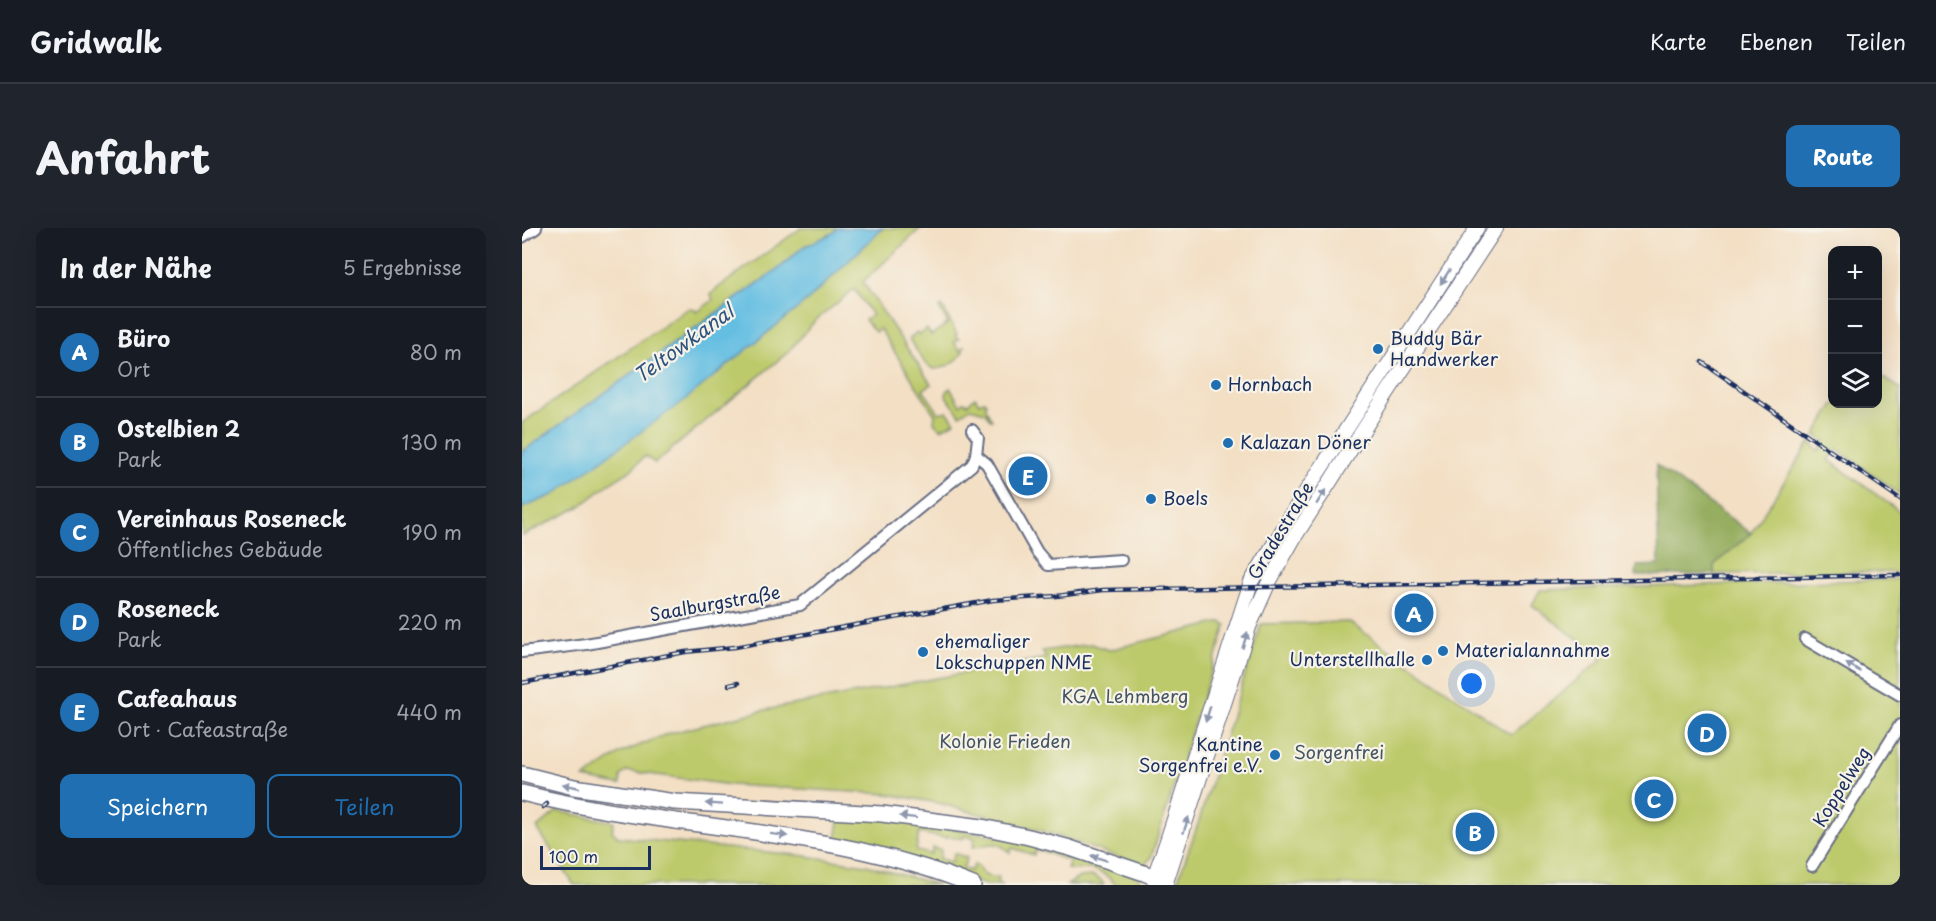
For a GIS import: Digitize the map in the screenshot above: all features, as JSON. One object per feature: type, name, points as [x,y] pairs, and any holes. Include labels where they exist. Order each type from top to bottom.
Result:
[{"type":"highway","points":[[522,774],[574,787],[675,802],[882,814],[982,827],[1070,848],[1156,883]]},
{"type":"highway","points":[[522,793],[617,813],[836,844],[923,867],[974,885]]},
{"type":"main road","name":"Gradestraße","points":[[1156,883],[1251,582],[1302,496],[1477,228]]},
{"type":"main road","name":"Gradestraße","points":[[1156,883],[1249,627],[1268,584],[1294,538],[1496,228]]},
{"type":"street","points":[[522,237],[536,228]]},
{"type":"street","points":[[972,430],[978,438],[976,455],[987,464],[1037,552],[1048,565],[1121,560]]},
{"type":"street","name":"Saalburgstraße","points":[[522,652],[596,642],[800,605],[972,465],[976,455]]},
{"type":"street","points":[[1805,639],[1900,695]]},
{"type":"street","name":"Koppelweg","points":[[1812,866],[1900,725]]},
{"type":"green space","points":[[801,228],[838,228],[831,234],[803,247],[782,266],[522,452],[522,423],[689,308],[697,312],[713,300],[711,295],[715,290]]},
{"type":"green space","points":[[883,228],[921,228],[863,282],[931,384],[923,390],[939,413],[947,411],[955,422],[941,429],[934,422],[935,415],[880,329],[875,332],[865,320],[872,315],[854,289],[814,322],[787,353],[655,463],[645,456],[630,471],[579,507],[522,536],[522,508],[553,495],[809,299]]},
{"type":"green space","points":[[942,306],[957,334],[955,336],[959,339],[954,342],[959,350],[964,347],[963,352],[953,363],[933,369],[925,363],[909,339],[917,332],[919,335],[927,329],[931,335],[948,323],[939,308]]},
{"type":"green space","points":[[1882,377],[1900,388],[1900,494],[1837,449],[1829,460],[1900,512],[1900,572],[1714,574],[1714,565],[1751,533],[1810,442],[1819,451],[1825,441],[1815,435],[1832,408],[1882,408]]},
{"type":"green space","points":[[950,388],[960,405],[964,402],[968,404],[975,397],[979,403],[984,401],[992,420],[985,412],[970,408],[960,415],[946,396]]},
{"type":"green space","points":[[1656,465],[1751,533],[1714,565],[1714,574],[1636,576],[1637,566],[1659,565]]},
{"type":"green space","name":"Sorgenfrei","points":[[1900,579],[1900,885],[1176,885],[1198,824],[1261,624],[1349,622],[1511,735],[1603,658],[1532,605],[1540,590]]},
{"type":"green space","name":"Kolonie Frieden","points":[[1221,622],[1226,625],[1151,858],[1143,866],[1043,831],[938,803],[888,794],[731,785],[627,771],[621,776],[620,785],[584,778],[621,753],[667,734],[765,710],[1046,658],[1042,651],[1091,644],[1109,650]]},
{"type":"green space","points":[[557,811],[614,822],[612,831],[618,837],[806,856],[866,865],[938,885],[574,885],[537,828]]},
{"type":"green space","points":[[840,816],[881,818],[1027,841],[1138,876],[1140,883],[1138,885],[1116,885],[1095,870],[1067,869],[1070,861],[1036,849],[1034,855],[1012,848],[1010,853],[996,844],[973,847],[975,838],[964,836],[963,839],[948,836],[947,838],[919,833],[916,851],[931,854],[933,848],[941,850],[940,859],[952,862],[954,853],[967,858],[963,868],[971,871],[974,865],[977,865],[986,876],[999,877],[997,883],[1003,885],[985,885],[951,871],[836,839]]},
{"type":"green space","points":[[1093,876],[1101,880],[1104,885],[1067,885],[1080,877]]},
{"type":"water","name":"Teltowkanal","points":[[838,228],[883,228],[809,299],[681,403],[553,495],[522,508],[522,452],[782,266],[803,247],[831,234]]},
{"type":"railway","points":[[1702,362],[1900,499]]},
{"type":"railway","points":[[522,683],[685,652],[735,647],[993,600],[1057,596],[1103,590],[1900,575]]},
{"type":"railway","points":[[729,685],[738,683]]},
{"type":"railway","points":[[543,807],[547,804]]},
{"type":"place","name":"Buddy Bär Handwerker","points":[[1378,349]]},
{"type":"place","name":"Hornbach","points":[[1216,385]]},
{"type":"place","name":"Kalazan Döner","points":[[1228,443]]},
{"type":"place","name":"Cafeahaus","points":[[1028,476]]},
{"type":"place","name":"Boels","points":[[1151,499]]},
{"type":"place","name":"Büro","points":[[1414,613]]},
{"type":"place","name":"Materialannahme","points":[[1443,651]]},
{"type":"place","name":"ehemaliger Lokschuppen NME","points":[[923,652]]},
{"type":"place","name":"Unterstellhalle","points":[[1427,660]]},
{"type":"place","name":"Roseneck","points":[[1707,733]]},
{"type":"place","name":"Kantine Sorgenfrei e.V.","points":[[1275,755]]},
{"type":"place","name":"Vereinhaus Roseneck","points":[[1654,799]]},
{"type":"place","name":"Ostelbien 2","points":[[1475,832]]},
{"type":"park label","name":"KGA Lehmberg","points":[[1125,697]]}]
